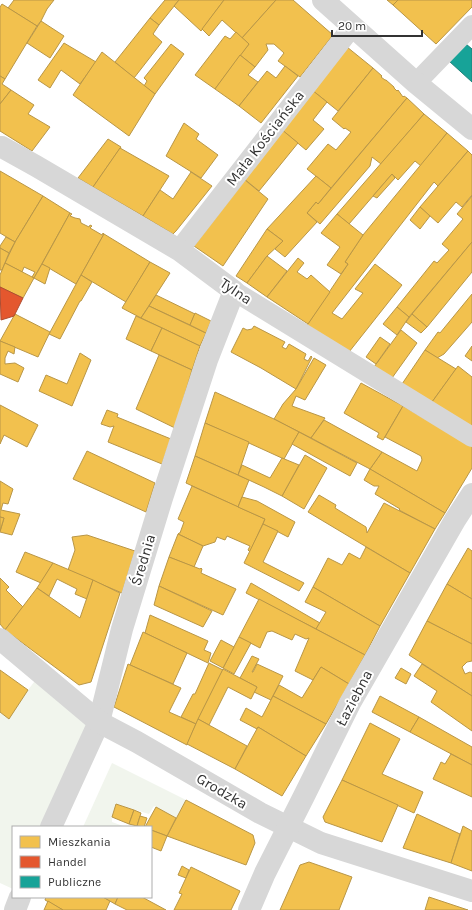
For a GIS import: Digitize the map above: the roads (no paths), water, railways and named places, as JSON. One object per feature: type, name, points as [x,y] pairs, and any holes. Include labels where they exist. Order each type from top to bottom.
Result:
[{"type":"street","points":[[323,0],[416,83],[472,129]]},
{"type":"street","points":[[416,83],[472,25]]},
{"type":"street","name":"Mała Kościańska","points":[[179,250],[352,27]]},
{"type":"street","name":"Tylna","points":[[0,147],[36,166],[179,250],[234,291],[472,437]]},
{"type":"street","name":"Średnia","points":[[51,826],[99,722],[122,630],[162,498],[207,360],[234,291]]},
{"type":"street","name":"Łaziebna","points":[[249,910],[265,873],[350,703],[455,520],[472,494]]},
{"type":"street","name":"Grodzka","points":[[0,639],[99,722],[137,742],[260,813],[321,843],[472,891]]},
{"type":"street","points":[[15,910],[20,898]]}]
